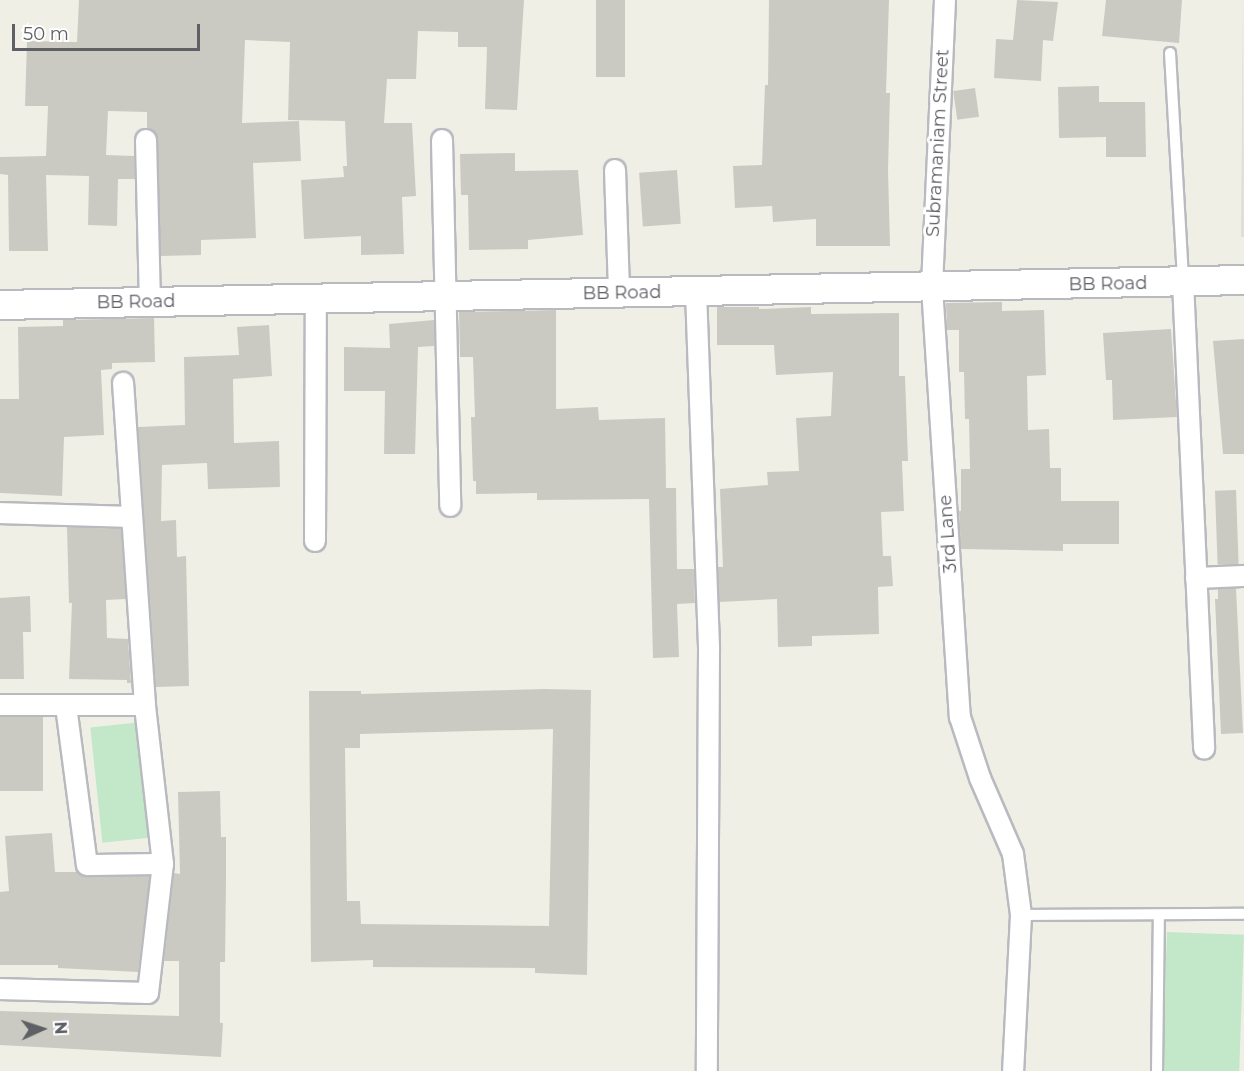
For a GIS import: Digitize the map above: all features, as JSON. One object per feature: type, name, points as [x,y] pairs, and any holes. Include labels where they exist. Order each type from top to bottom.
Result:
[{"type":"street","name":"Subramaniam Street","points":[[932,287],[945,0]]},
{"type":"street","points":[[146,140],[150,302]]},
{"type":"street","points":[[442,141],[450,506]]},
{"type":"street","points":[[615,170],[619,293]]},
{"type":"street","name":"BB Road","points":[[0,305],[1244,280]]},
{"type":"street","points":[[1183,282],[1204,749]]},
{"type":"street","name":"3rd Lane","points":[[932,287],[960,717],[980,777],[1013,854],[1021,915],[1013,1071]]},
{"type":"street","points":[[696,292],[709,650],[707,1071]]},
{"type":"street","points":[[315,541],[316,298]]},
{"type":"street","points":[[0,989],[148,993],[163,864],[145,705],[123,383]]},
{"type":"street","points":[[0,513],[131,517]]},
{"type":"street","points":[[1196,578],[1244,576]]},
{"type":"street","points":[[0,705],[145,705]]},
{"type":"street","points":[[66,706],[87,865],[163,864]]},
{"type":"lane","points":[[1170,53],[1183,282]]},
{"type":"lane","points":[[1021,915],[1244,914]]},
{"type":"lane","points":[[1157,1071],[1159,915]]},
{"type":"shaded area","points":[[1243,0],[1244,237],[1241,237]]},
{"type":"green space","points":[[142,722],[154,837],[102,843],[90,727]]},
{"type":"green space","points":[[1167,932],[1244,935],[1239,1071],[1162,1071]]},
{"type":"building","points":[[79,0],[524,0],[517,110],[485,109],[487,47],[458,47],[458,32],[418,31],[416,79],[387,79],[384,123],[412,123],[416,196],[402,197],[404,254],[361,255],[361,236],[304,239],[301,180],[344,177],[343,166],[347,166],[345,121],[288,120],[290,42],[245,40],[242,123],[299,121],[301,161],[253,163],[256,238],[201,240],[201,255],[161,256],[156,134],[147,128],[147,112],[108,111],[106,155],[134,156],[135,179],[118,179],[117,226],[88,225],[89,176],[46,175],[48,251],[9,251],[8,175],[0,174],[0,157],[46,156],[48,106],[25,106],[27,41],[77,42]]},
{"type":"building","points":[[596,0],[625,0],[625,77],[596,77]]},
{"type":"building","points":[[769,0],[889,0],[886,93],[890,93],[888,170],[890,246],[816,246],[816,219],[773,222],[772,206],[735,208],[733,166],[762,165],[765,85],[768,85]]},
{"type":"building","points":[[1017,0],[1058,2],[1053,41],[1043,40],[1041,81],[994,78],[996,39],[1013,40]]},
{"type":"building","points":[[1106,0],[1182,0],[1179,43],[1102,36]]},
{"type":"building","points":[[1099,86],[1099,102],[1145,102],[1146,157],[1106,157],[1106,137],[1059,138],[1058,87]]},
{"type":"building","points":[[975,88],[979,117],[957,120],[953,91]]},
{"type":"building","points":[[515,153],[515,171],[578,170],[583,235],[528,240],[528,249],[469,250],[468,195],[461,195],[460,154]]},
{"type":"building","points":[[677,170],[681,224],[643,227],[639,173]]},
{"type":"building","points":[[1002,302],[1002,311],[1044,310],[1046,375],[1027,376],[1028,430],[1049,429],[1050,468],[1061,468],[1061,501],[1119,501],[1119,544],[1063,544],[1063,551],[961,549],[959,511],[961,511],[961,469],[970,469],[969,419],[965,419],[964,372],[959,372],[959,330],[947,330],[946,303]]},
{"type":"building","points":[[717,307],[759,307],[759,309],[811,307],[811,314],[899,313],[899,376],[905,376],[908,461],[902,461],[904,511],[881,512],[883,556],[891,556],[893,586],[878,587],[879,634],[812,636],[812,646],[778,647],[777,599],[719,602],[718,567],[723,567],[720,489],[768,485],[767,472],[799,471],[796,418],[831,416],[833,372],[776,375],[774,345],[717,345]]},
{"type":"building","points":[[556,310],[556,409],[598,407],[599,420],[665,418],[666,488],[676,488],[677,569],[694,569],[695,603],[677,604],[679,657],[653,658],[649,499],[537,500],[537,493],[476,494],[476,481],[473,481],[471,417],[475,417],[473,357],[460,357],[459,312]]},
{"type":"building","points":[[154,318],[155,362],[112,363],[112,369],[101,370],[104,435],[64,437],[62,496],[0,493],[0,399],[19,399],[18,327],[63,326],[63,320]]},
{"type":"building","points":[[434,320],[434,346],[418,347],[415,454],[384,454],[385,391],[344,391],[344,347],[390,348],[389,324]]},
{"type":"building","points":[[269,325],[272,376],[233,379],[234,443],[279,441],[280,487],[208,489],[207,463],[162,465],[161,521],[176,520],[177,557],[186,556],[189,686],[156,687],[138,427],[185,425],[184,357],[239,355],[237,327]]},
{"type":"building","points":[[1171,329],[1177,417],[1113,420],[1112,380],[1106,380],[1103,333]]},
{"type":"building","points":[[1244,339],[1244,454],[1223,454],[1213,341]]},
{"type":"building","points":[[1236,490],[1239,564],[1218,565],[1215,491]]},
{"type":"building","points":[[67,527],[121,529],[126,599],[106,600],[107,638],[128,639],[131,683],[127,683],[127,680],[69,679],[72,603],[69,603]]},
{"type":"building","points":[[1236,588],[1243,733],[1221,734],[1215,599],[1218,599],[1218,589]]},
{"type":"building","points":[[30,596],[31,632],[23,632],[24,679],[0,679],[0,598]]},
{"type":"building","points":[[544,689],[591,690],[587,975],[535,973],[535,968],[373,967],[373,960],[311,962],[309,691],[361,691],[361,694]],"holes":[[[553,729],[549,926],[361,924],[360,901],[347,901],[345,748],[360,748],[360,734]]]},
{"type":"building","points":[[0,717],[43,717],[43,791],[0,791]]},
{"type":"building","points":[[220,791],[221,837],[226,837],[225,962],[220,962],[220,1023],[223,1023],[221,1057],[0,1045],[0,1011],[179,1016],[179,961],[164,961],[174,873],[180,874],[178,792]]},
{"type":"building","points":[[52,833],[55,872],[77,872],[87,877],[150,876],[138,972],[58,968],[58,965],[0,965],[0,892],[9,891],[5,836]]}]
